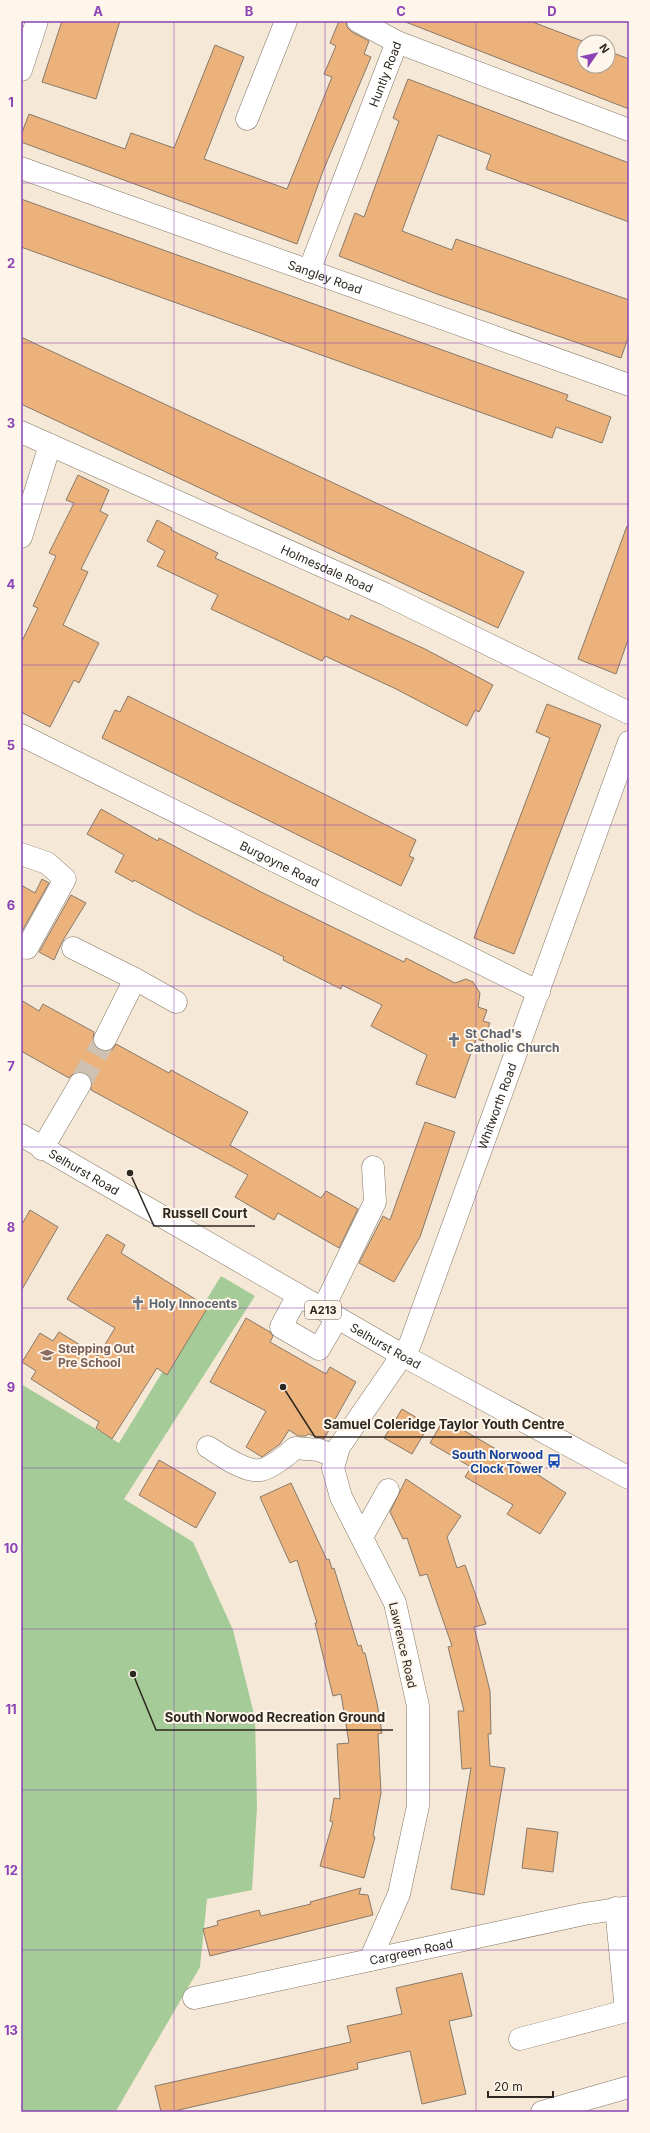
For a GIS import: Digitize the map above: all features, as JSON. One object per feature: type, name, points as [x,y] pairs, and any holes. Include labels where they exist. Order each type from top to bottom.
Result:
[{"type":"street","points":[[21,70],[37,21]]},
{"type":"street","points":[[247,118],[286,21]]},
{"type":"street","points":[[358,21],[397,42]]},
{"type":"street","name":"Huntly Road","points":[[309,271],[397,42],[629,130]]},
{"type":"street","name":"Sangley Road","points":[[21,168],[629,385]]},
{"type":"street","name":"Holmesdale Road","points":[[21,432],[385,594],[629,713]]},
{"type":"street","points":[[21,536],[50,445]]},
{"type":"street","name":"Burgoyne Road","points":[[21,735],[539,992]]},
{"type":"street","name":"Whitworth Road","points":[[402,1355],[410,1344],[629,742]]},
{"type":"street","points":[[21,854],[47,863],[65,879],[27,948]]},
{"type":"street","points":[[73,948],[135,979],[176,1002]]},
{"type":"street","points":[[105,1038],[135,979]]},
{"type":"street","points":[[42,1149],[80,1084]]},
{"type":"street","name":"Selhurst Road","points":[[21,1135],[42,1149],[402,1355],[629,1478]]},
{"type":"street","points":[[298,1295],[281,1327],[319,1349],[330,1314],[375,1202],[373,1167]]},
{"type":"street","name":"Lawrence Road","points":[[370,1960],[399,1894],[418,1806],[418,1706],[395,1603],[341,1497],[333,1468],[339,1447],[402,1355]]},
{"type":"street","points":[[208,1447],[239,1466],[261,1470],[282,1458],[295,1448],[319,1450],[336,1457]]},
{"type":"street","points":[[362,1537],[388,1490]]},
{"type":"street","points":[[520,2039],[626,2012],[623,1907]]},
{"type":"street","name":"Cargreen Road","points":[[194,1998],[623,1907]]},
{"type":"street","points":[[542,2112],[629,2087]]},
{"type":"green space","points":[[221,1276],[255,1296],[124,1499],[193,1542],[233,1630],[255,1718],[257,1807],[252,1890],[207,1899],[200,1967],[116,2111],[21,2112],[21,1384],[119,1443]]},
{"type":"building","points":[[62,21],[120,21],[96,99],[42,82]]},
{"type":"building","points":[[339,21],[346,21],[347,27],[352,32],[369,41],[364,54],[371,57],[323,171],[297,244],[21,142],[21,135],[29,114],[125,149],[131,133],[174,148],[215,45],[244,57],[204,159],[287,189],[332,77],[324,74],[336,46],[330,43]]},
{"type":"building","points":[[403,21],[530,21],[576,39],[576,74],[616,74],[616,54],[629,59],[629,109]]},
{"type":"building","points":[[408,79],[629,163],[629,222],[486,169],[491,155],[438,135],[402,231],[452,250],[456,239],[629,300],[629,335],[621,358],[437,294],[339,256],[355,213],[364,217],[399,121],[393,118]]},
{"type":"building","points":[[21,199],[568,395],[566,400],[611,417],[602,443],[556,427],[552,438],[21,247]]},
{"type":"building","points":[[21,337],[524,572],[498,628],[21,404]]},
{"type":"building","points":[[78,475],[109,490],[100,511],[108,515],[81,569],[88,572],[63,625],[99,643],[79,683],[74,680],[50,727],[21,712],[21,643],[38,608],[33,606],[56,556],[49,553],[74,503],[66,500]]},
{"type":"building","points":[[157,520],[172,528],[171,530],[218,553],[215,558],[349,620],[351,615],[425,649],[493,685],[479,712],[475,710],[467,726],[394,688],[325,656],[322,661],[211,609],[218,595],[157,566],[165,551],[147,541]]},
{"type":"building","points":[[627,526],[629,526],[629,637],[616,674],[578,659]]},
{"type":"building","points":[[128,696],[416,840],[409,856],[414,858],[401,886],[102,738],[115,710],[120,712]]},
{"type":"building","points":[[547,704],[601,725],[514,954],[474,938],[550,738],[536,732]]},
{"type":"building","points":[[101,809],[158,841],[159,838],[259,891],[404,962],[406,958],[455,983],[466,979],[473,982],[480,993],[478,1007],[487,1010],[483,1021],[490,1023],[483,1041],[476,1039],[455,1098],[416,1084],[427,1055],[371,1026],[382,1005],[342,985],[341,989],[283,960],[284,957],[195,913],[134,880],[133,882],[115,872],[124,855],[87,834]]},
{"type":"building","points":[[42,879],[49,883],[21,933],[21,885],[35,893]]},
{"type":"building","points":[[71,895],[86,903],[62,942],[54,960],[39,952]]},
{"type":"building","points":[[21,1000],[39,1011],[43,1004],[94,1032],[93,1040],[95,1046],[100,1050],[112,1050],[116,1044],[169,1073],[171,1070],[248,1112],[230,1145],[321,1198],[326,1191],[358,1209],[339,1248],[278,1213],[274,1220],[235,1197],[248,1175],[91,1090],[91,1078],[87,1073],[74,1073],[69,1078],[21,1051]]},
{"type":"building","points":[[425,1122],[455,1132],[420,1237],[394,1282],[359,1263],[383,1216],[390,1220]]},
{"type":"building","points":[[30,1210],[58,1227],[21,1291],[21,1226]]},
{"type":"building","points":[[107,1234],[125,1245],[121,1253],[208,1307],[167,1375],[157,1368],[112,1439],[96,1428],[99,1422],[31,1379],[36,1371],[22,1362],[40,1333],[53,1341],[59,1332],[98,1356],[115,1328],[67,1299]]},
{"type":"building","points":[[246,1318],[270,1332],[273,1336],[270,1342],[326,1374],[330,1367],[356,1382],[324,1439],[308,1434],[306,1436],[298,1436],[289,1430],[280,1444],[262,1457],[246,1447],[266,1411],[210,1382]]},
{"type":"building","points":[[402,1409],[429,1425],[412,1454],[384,1438]]},
{"type":"building","points":[[444,1419],[515,1460],[566,1493],[540,1534],[507,1514],[513,1505],[465,1477],[471,1467],[430,1443]]},
{"type":"building","points":[[159,1460],[216,1493],[196,1528],[139,1495]]},
{"type":"building","points":[[406,1479],[461,1516],[447,1537],[457,1568],[465,1565],[486,1624],[474,1627],[490,1691],[491,1734],[488,1734],[490,1766],[505,1768],[484,1895],[451,1889],[471,1768],[462,1769],[458,1711],[464,1711],[448,1647],[452,1646],[427,1574],[420,1576],[407,1538],[403,1539],[390,1512]]},
{"type":"building","points":[[291,1483],[327,1560],[329,1559],[332,1569],[334,1568],[358,1646],[361,1645],[363,1653],[365,1653],[377,1703],[382,1733],[378,1734],[381,1793],[373,1836],[375,1837],[364,1878],[320,1866],[333,1822],[330,1821],[334,1798],[340,1799],[337,1744],[349,1743],[341,1694],[333,1696],[315,1623],[317,1623],[297,1560],[290,1563],[260,1497]]},
{"type":"building","points":[[527,1828],[558,1832],[553,1872],[522,1868]]},
{"type":"building","points":[[361,1888],[359,1894],[368,1895],[373,1915],[210,1956],[203,1929],[218,1925],[217,1921],[259,1910],[261,1916],[311,1904],[310,1902]]},
{"type":"building","points":[[462,1973],[472,2016],[449,2021],[466,2094],[422,2104],[410,2051],[357,2063],[358,2069],[170,2112],[161,2112],[155,2086],[351,2042],[347,2026],[402,2014],[396,1988]]},
{"type":"tunnel","points":[[80,1084],[105,1039]]},
{"type":"place","name":"St Chad's Catholic Church","points":[[454,1040]]},
{"type":"place","name":"Russell Court","points":[[130,1173]]},
{"type":"place","name":"Holy Innocents","points":[[138,1303]]},
{"type":"place","name":"Stepping Out Pre School","points":[[47,1355]]},
{"type":"place","name":"Samuel Coleridge Taylor Youth Centre","points":[[283,1387]]},
{"type":"place","name":"South Norwood Clock Tower","points":[[554,1461]]},
{"type":"place","name":"South Norwood Recreation Ground","points":[[133,1674]]}]
